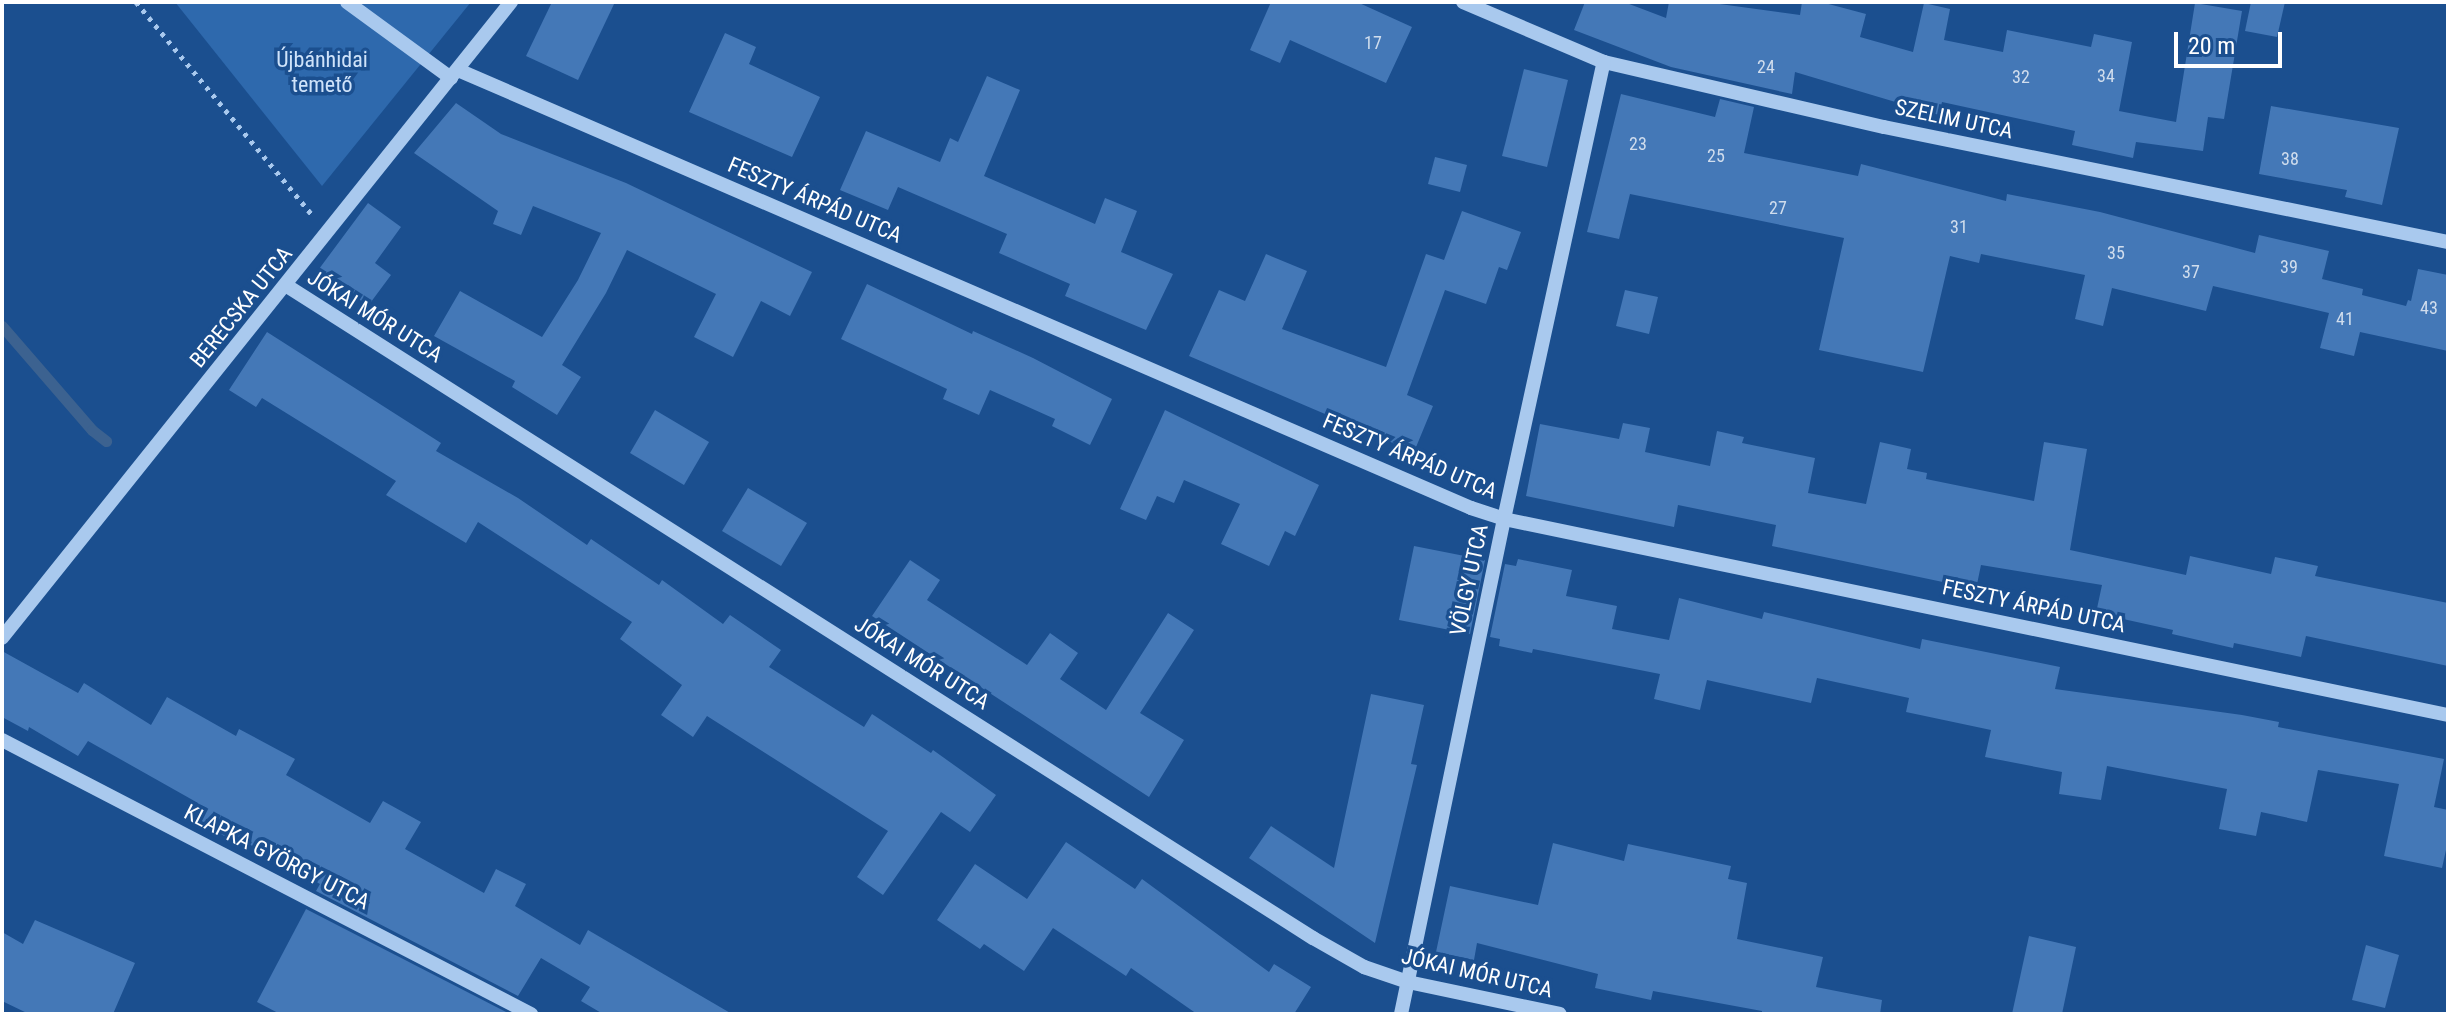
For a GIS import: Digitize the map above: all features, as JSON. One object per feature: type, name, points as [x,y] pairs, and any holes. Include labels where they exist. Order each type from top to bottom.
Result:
[{"type":"street","name":"FESZTY ÁRPÁD UTCA","points":[[347,2],[454,74],[1471,508],[1504,519],[2448,715]]},
{"type":"street","name":"BERECSKA UTCA","points":[[2,638],[287,286],[511,2]]},
{"type":"street","name":"SZELIM UTCA","points":[[1463,2],[1604,62],[1884,127],[2448,242]]},
{"type":"street","name":"VÖLGY UTCA","points":[[1401,1014],[1504,519],[1604,62]]},
{"type":"street","name":"JÓKAI MÓR UTCA","points":[[287,286],[1313,938],[1364,967],[1408,982],[1560,1014]]},
{"type":"street","name":"KLAPKA GYÖRGY UTCA","points":[[2,740],[531,1014]]},
{"type":"path","points":[[136,2],[328,234]]},
{"type":"green space","name":"Újbánhidai temető","points":[[175,2],[471,2],[322,186]]},
{"type":"building","points":[[552,2],[615,2],[578,80],[526,56]]},
{"type":"building","points":[[1271,2],[1357,2],[1412,27],[1386,83],[1290,40],[1280,63],[1250,50]]},
{"type":"building","points":[[1585,2],[1624,2],[1666,18],[1669,2],[1705,2],[1800,15],[1802,2],[1821,2],[1866,14],[1860,37],[1913,52],[1924,3],[1950,9],[1944,40],[2003,52],[2007,30],[2091,47],[2094,34],[2132,42],[2119,111],[2176,122],[2195,3],[2242,11],[2224,119],[2208,117],[2203,151],[2136,142],[2133,158],[2072,145],[2075,131],[1942,102],[1939,115],[1795,72],[1792,94],[1671,67],[1574,30]]},
{"type":"building","points":[[2251,2],[2285,2],[2277,37],[2245,31]]},
{"type":"building","points":[[725,33],[756,47],[749,64],[820,97],[792,157],[689,112]]},
{"type":"building","points":[[1524,69],[1568,80],[1547,167],[1502,156]]},
{"type":"building","points":[[987,76],[1020,90],[984,176],[1095,224],[1105,198],[1137,211],[1121,252],[1173,274],[1146,330],[1065,296],[1070,284],[999,253],[1007,234],[898,187],[888,210],[840,190],[866,131],[940,162],[950,138],[958,142]]},
{"type":"building","points":[[1621,94],[1715,117],[1720,99],[1754,107],[1744,153],[1858,176],[1861,164],[2006,201],[2007,194],[2100,212],[2255,253],[2259,235],[2329,251],[2322,279],[2363,289],[2362,295],[2406,306],[2408,300],[2411,301],[2418,269],[2448,275],[2448,351],[2360,332],[2354,356],[2320,348],[2329,313],[2213,286],[2206,311],[2112,288],[2103,326],[2075,319],[2085,275],[1981,254],[1979,263],[1950,256],[1923,372],[1819,350],[1844,238],[1630,194],[1619,239],[1587,232]]},
{"type":"building","points":[[456,103],[501,134],[626,183],[812,272],[790,316],[761,301],[733,357],[694,337],[716,294],[627,250],[606,293],[562,365],[581,377],[557,415],[512,387],[515,381],[434,336],[460,291],[542,337],[578,280],[601,233],[533,206],[521,235],[493,224],[498,211],[414,153]]},
{"type":"building","points":[[2271,106],[2399,128],[2382,205],[2345,197],[2347,190],[2259,174]]},
{"type":"building","points":[[1435,157],[1467,165],[1460,192],[1428,184]]},
{"type":"building","points":[[368,203],[401,227],[375,263],[391,275],[368,306],[319,269]]},
{"type":"building","points":[[1462,211],[1521,232],[1507,270],[1499,267],[1486,304],[1445,290],[1407,395],[1433,406],[1414,452],[1189,356],[1219,290],[1245,301],[1266,254],[1307,271],[1282,329],[1386,367],[1426,254],[1444,260]]},
{"type":"building","points":[[867,284],[972,334],[973,331],[1033,358],[1112,399],[1090,445],[1052,426],[1055,419],[990,390],[979,415],[943,399],[947,389],[841,339]]},
{"type":"building","points":[[1625,290],[1658,297],[1649,334],[1616,326]]},
{"type":"building","points":[[267,332],[441,443],[436,451],[518,498],[587,545],[591,539],[659,585],[662,580],[723,624],[730,615],[781,650],[769,667],[864,727],[872,714],[931,753],[933,750],[996,795],[970,832],[941,812],[883,895],[857,877],[888,831],[707,716],[693,737],[661,715],[682,685],[620,639],[632,622],[478,522],[466,543],[386,495],[396,481],[262,398],[256,407],[229,390]]},
{"type":"building","points":[[655,410],[709,442],[684,485],[630,453]]},
{"type":"building","points":[[1165,410],[1319,485],[1295,536],[1285,531],[1269,566],[1221,544],[1240,504],[1184,480],[1174,503],[1157,496],[1146,520],[1120,509]]},
{"type":"building","points":[[1623,423],[1650,428],[1645,452],[1710,466],[1717,431],[1744,437],[1742,443],[1815,458],[1808,493],[1866,504],[1880,442],[1911,449],[1907,469],[1927,473],[1926,479],[2034,501],[2044,442],[2087,449],[2070,550],[2186,575],[2190,556],[2271,574],[2275,557],[2318,566],[2315,576],[2448,603],[2448,666],[2306,636],[2301,657],[2234,643],[2233,648],[2172,634],[2173,630],[2096,613],[2102,585],[1981,565],[1976,589],[1772,546],[1776,525],[1678,505],[1674,527],[1526,496],[1540,424],[1619,439]]},
{"type":"building","points":[[748,488],[807,523],[781,566],[722,531]]},
{"type":"building","points":[[1414,546],[1485,560],[1470,634],[1399,620]]},
{"type":"building","points":[[1518,559],[1572,570],[1566,596],[1617,606],[1612,629],[1669,640],[1679,598],[1762,619],[1764,612],[1920,649],[1922,639],[2060,667],[2055,689],[2242,715],[2279,722],[2278,727],[2444,759],[2434,807],[2448,810],[2448,841],[2442,868],[2384,856],[2399,784],[2318,770],[2307,822],[2261,812],[2256,836],[2219,829],[2227,789],[2107,766],[2101,800],[2059,794],[2062,772],[1985,757],[1991,730],[1906,712],[1909,698],[1817,678],[1811,703],[1707,680],[1700,710],[1654,699],[1660,674],[1533,649],[1532,653],[1499,646],[1500,639],[1490,637],[1505,564],[1516,566]]},
{"type":"building","points":[[910,560],[940,580],[927,600],[1027,665],[1050,633],[1078,653],[1060,679],[1106,710],[1168,613],[1194,630],[1140,713],[1184,740],[1149,797],[872,616]]},
{"type":"building","points":[[2,651],[78,693],[84,683],[151,725],[167,697],[236,736],[239,729],[295,759],[286,775],[370,823],[383,801],[421,822],[405,849],[484,893],[496,869],[526,884],[515,906],[580,945],[588,930],[732,1014],[603,1014],[581,1001],[590,987],[541,958],[518,996],[316,891],[320,884],[240,839],[237,843],[190,817],[198,803],[88,741],[78,756],[29,727],[28,731],[2,717]]},
{"type":"building","points":[[1371,694],[1424,705],[1411,764],[1417,765],[1375,943],[1249,858],[1271,826],[1334,868]]},
{"type":"building","points":[[1066,842],[1135,889],[1142,879],[1269,972],[1274,964],[1311,987],[1294,1014],[1197,1014],[1131,968],[1126,976],[1053,928],[1024,971],[984,944],[980,949],[937,920],[975,864],[1027,899]]},
{"type":"building","points":[[1553,843],[1624,861],[1628,844],[1731,866],[1728,879],[1747,883],[1737,939],[1823,957],[1816,987],[1882,1000],[1880,1014],[1762,1014],[1762,1011],[1653,991],[1651,1000],[1595,988],[1598,974],[1477,943],[1474,960],[1436,952],[1450,886],[1538,905]]},
{"type":"building","points":[[306,909],[508,1013],[280,1014],[257,1002]]},
{"type":"building","points":[[35,920],[135,963],[113,1014],[29,1014],[2,1001],[2,932],[23,944]]},
{"type":"building","points":[[2029,936],[2076,947],[2062,1014],[2012,1014]]},
{"type":"building","points":[[2366,945],[2399,955],[2385,1008],[2352,1000]]},
{"type":"waterway","points":[[2,326],[92,430],[106,441]]}]
